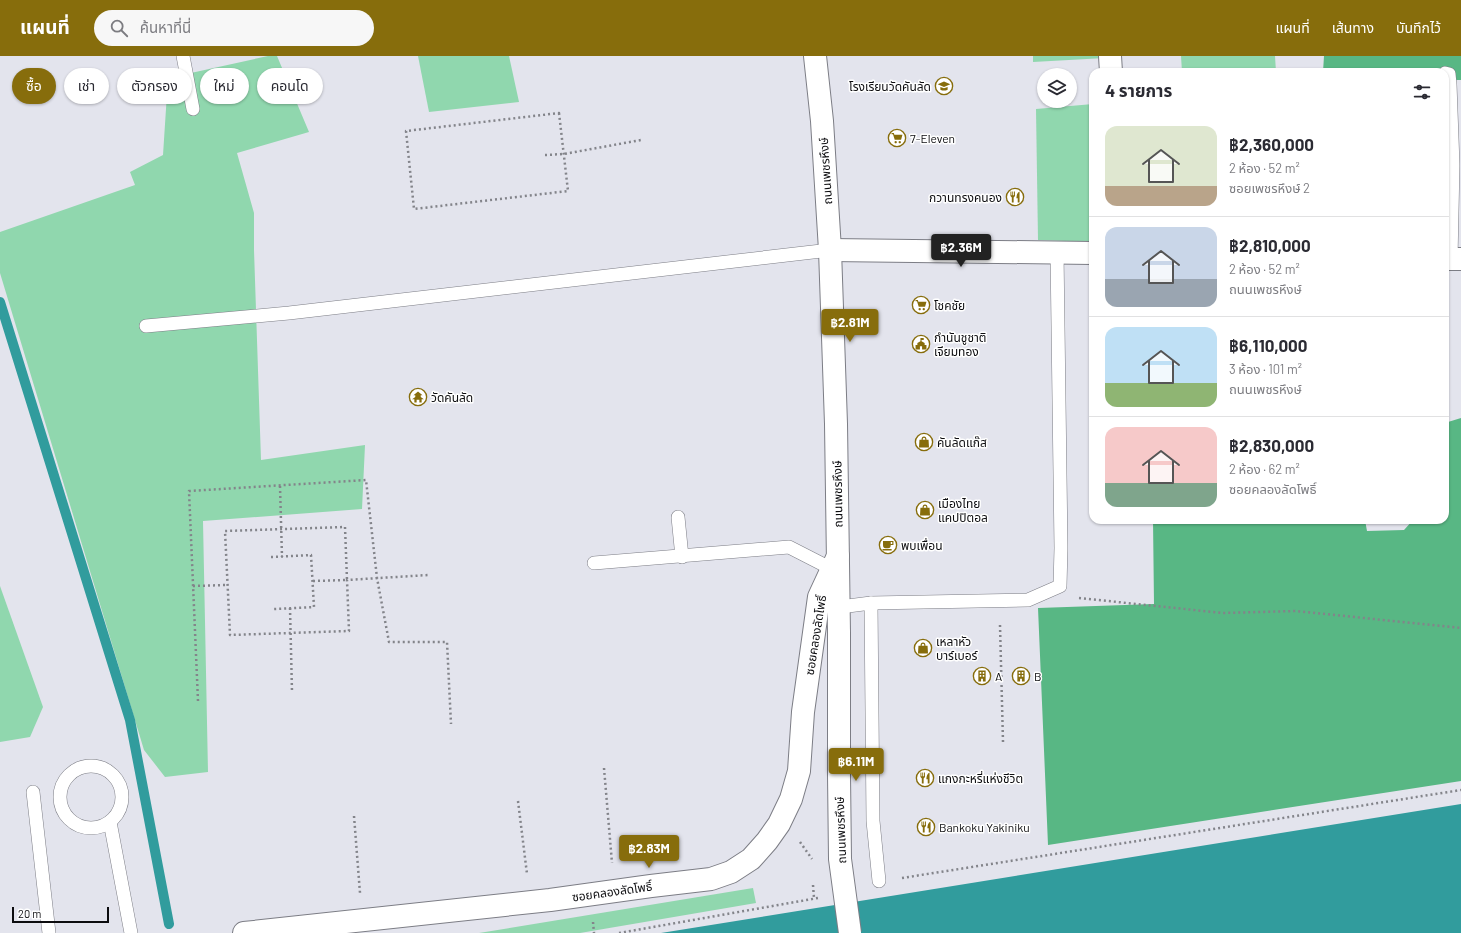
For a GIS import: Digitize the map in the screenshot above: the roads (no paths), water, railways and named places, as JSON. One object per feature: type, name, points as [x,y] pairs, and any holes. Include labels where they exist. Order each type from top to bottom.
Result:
[{"type":"street","name":"ถนนเพชรหึงษ์","points":[[815,56],[822,121],[830,250],[836,424],[835,562],[840,606],[840,859],[850,933]]},
{"type":"street","points":[[1110,56],[1111,68]]},
{"type":"street","points":[[830,250],[1089,253]]},
{"type":"street","name":"ซอยคลองลัดโพธิ์","points":[[244,933],[531,902],[711,879],[731,872],[750,859],[767,841],[779,824],[791,799],[799,771],[803,712],[819,597],[835,562]]},
{"type":"lane","points":[[183,56],[193,109]]},
{"type":"lane","points":[[1449,74],[1452,165],[1452,259]]},
{"type":"lane","points":[[146,326],[289,313],[830,250]]},
{"type":"lane","points":[[840,606],[871,603],[1028,600],[1060,586],[1057,252]]},
{"type":"lane","points":[[678,517],[682,557]]},
{"type":"lane","points":[[594,563],[682,557],[789,547],[835,562]]},
{"type":"lane","points":[[871,603],[872,821],[879,881]]},
{"type":"lane","points":[[100,766],[109,771],[116,778],[122,791],[122,806],[117,815],[110,822],[102,827],[91,829],[81,827],[71,822],[64,813],[60,803],[60,792],[64,782],[71,773],[80,768],[100,766]]},
{"type":"lane","points":[[33,792],[49,933]]},
{"type":"lane","points":[[110,822],[131,933]]},
{"type":"water","points":[[1461,804],[1461,933],[661,933]]},
{"type":"waterway","points":[[0,302],[130,720],[169,924]]},
{"type":"place","name":"โรงเรียนวัดคันลัด","points":[[944,86]]},
{"type":"place","name":"7-Eleven","points":[[897,138]]},
{"type":"place","name":"กวานทรงคนอง","points":[[1015,197]]},
{"type":"place","name":"โชคชัย","points":[[921,305]]},
{"type":"place","name":"กำนันชูชาติ เจียมทอง","points":[[921,344]]},
{"type":"place","name":"วัดคันลัด","points":[[418,397]]},
{"type":"place","name":"คันลัดแก๊ส","points":[[924,442]]},
{"type":"place","name":"เมืองไทย แคปปิตอล","points":[[925,510]]},
{"type":"place","name":"พบเพื่อน","points":[[888,545]]},
{"type":"place","name":"เหลาหัว บาร์เบอร์","points":[[923,648]]},
{"type":"place","name":"A","points":[[982,676]]},
{"type":"place","name":"B","points":[[1021,676]]},
{"type":"place","name":"แกงกะหรี่แห่งชีวิต","points":[[925,778]]},
{"type":"place","name":"Bankoku Yakiniku","points":[[926,827]]}]
